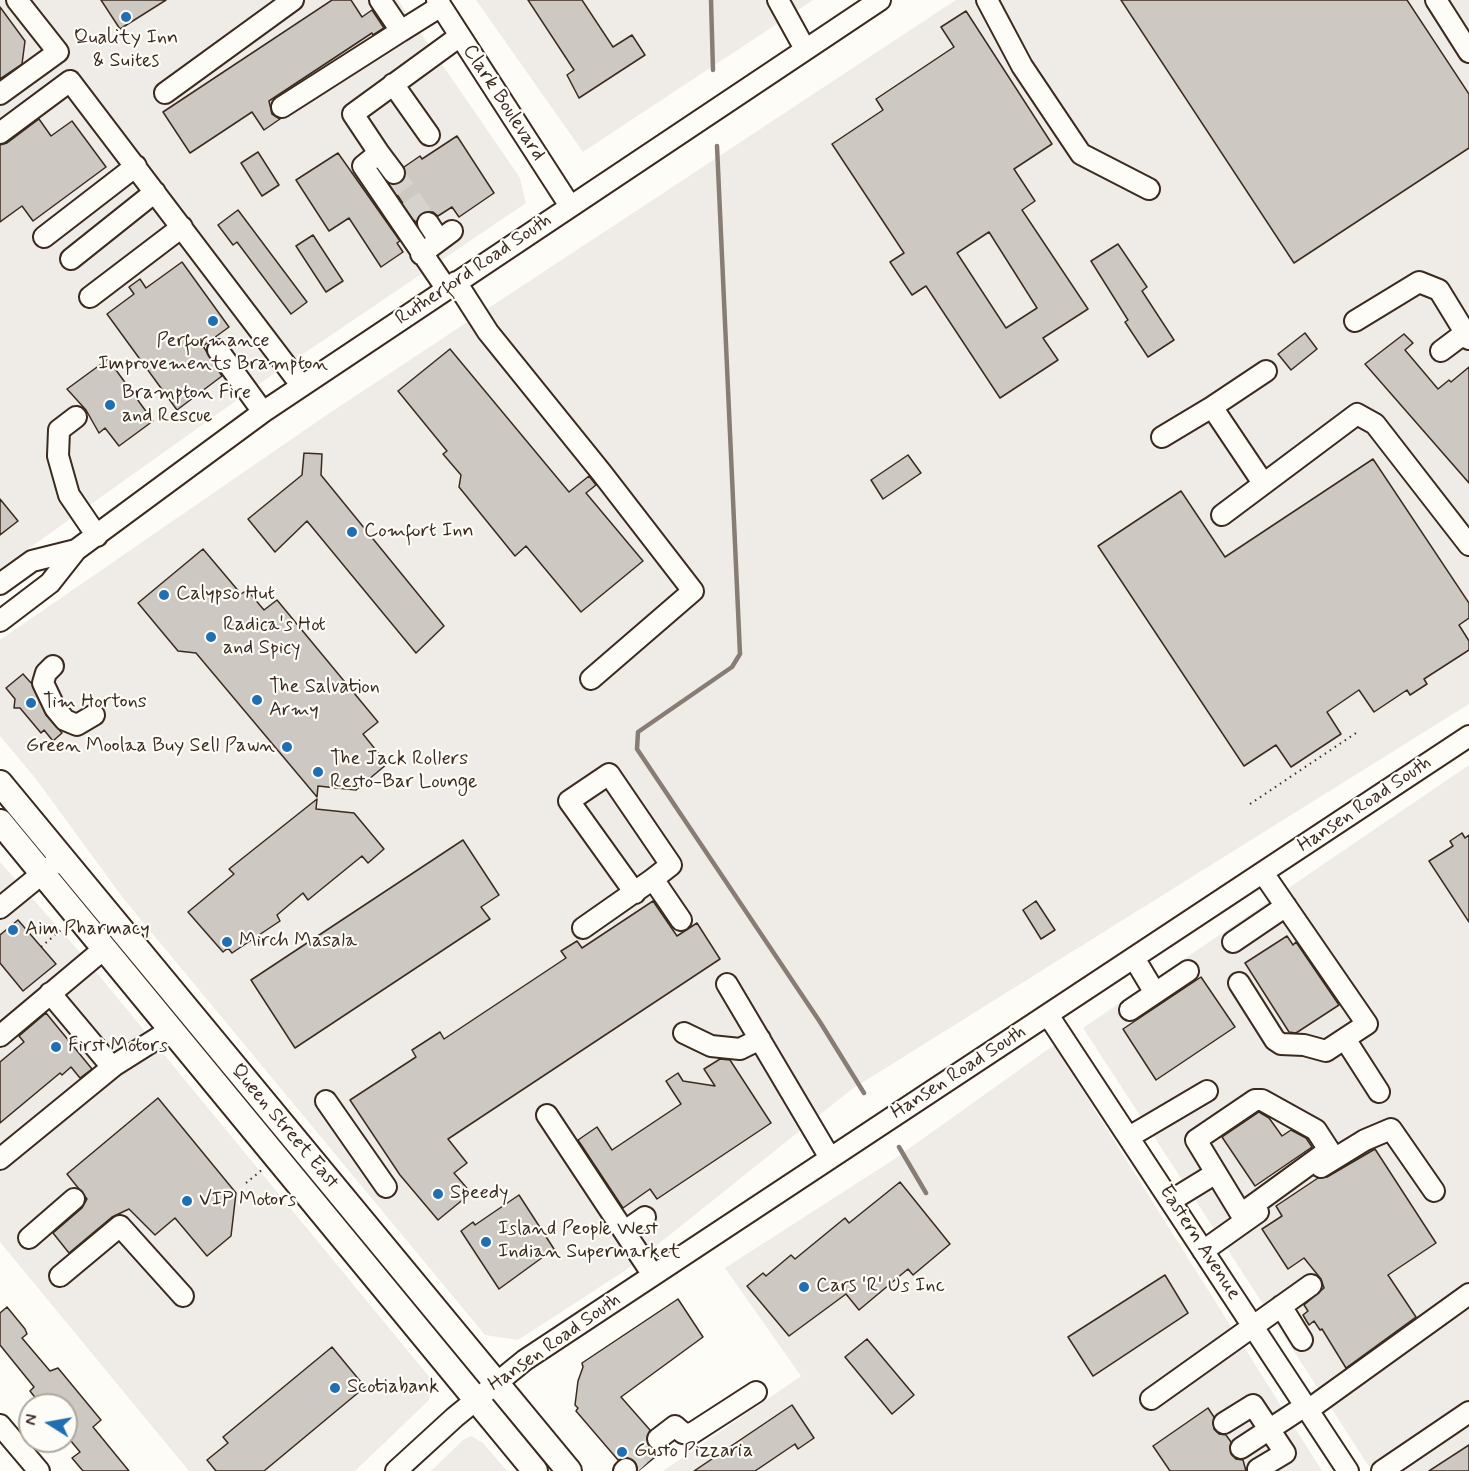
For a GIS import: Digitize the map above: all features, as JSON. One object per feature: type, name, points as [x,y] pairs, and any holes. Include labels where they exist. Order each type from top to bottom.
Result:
[{"type":"main road","name":"Queen Street East","points":[[0,783],[569,1471]]},
{"type":"main road","name":"Queen Street East","points":[[0,822],[535,1471]]},
{"type":"street","points":[[0,94],[58,52],[17,0]]},
{"type":"street","points":[[165,93],[293,0]]},
{"type":"street","points":[[381,0],[401,31]]},
{"type":"street","points":[[778,0],[805,49]]},
{"type":"street","name":"Rutherford Road South","points":[[0,621],[50,583],[76,550],[301,385],[880,0]]},
{"type":"street","points":[[987,0],[1022,66],[1081,154],[1149,189]]},
{"type":"street","points":[[1436,0],[1469,52]]},
{"type":"street","points":[[282,107],[401,31],[439,3]]},
{"type":"street","name":"Clark Boulevard","points":[[439,3],[570,206]]},
{"type":"street","points":[[394,173],[353,114],[460,36]]},
{"type":"street","points":[[0,133],[70,81],[301,385]]},
{"type":"street","points":[[393,84],[429,135]]},
{"type":"street","points":[[379,153],[363,166],[421,254],[451,285],[693,591],[591,679]]},
{"type":"street","points":[[44,237],[136,166]]},
{"type":"street","points":[[71,259],[155,192]]},
{"type":"street","points":[[421,254],[445,236],[428,223]]},
{"type":"street","points":[[90,297],[182,227]]},
{"type":"street","points":[[1355,321],[1419,282],[1439,290],[1467,336],[1441,351]]},
{"type":"street","points":[[218,350],[263,412]]},
{"type":"street","points":[[1162,437],[1266,371]]},
{"type":"street","points":[[1212,407],[1263,483]]},
{"type":"street","points":[[1222,515],[1358,414],[1375,424],[1469,545]]},
{"type":"street","points":[[76,417],[59,430],[58,456],[69,495],[97,536]]},
{"type":"street","name":"Rutherford Road South","points":[[0,584],[32,561],[76,550]]},
{"type":"street","points":[[53,666],[46,673],[43,683],[55,708],[65,720],[76,725],[94,715]]},
{"type":"street","name":"Hansen Road South","points":[[396,1471],[454,1418],[525,1360],[1469,736]]},
{"type":"street","points":[[583,928],[635,893],[671,865],[609,774],[569,801],[635,893]]},
{"type":"street","points":[[0,908],[62,858]]},
{"type":"street","points":[[1239,983],[1275,1040],[1281,1044],[1304,1046],[1326,1052],[1367,1024],[1263,873]]},
{"type":"street","points":[[653,879],[681,920]]},
{"type":"street","points":[[1233,942],[1287,906]]},
{"type":"street","points":[[0,1036],[105,948]]},
{"type":"street","points":[[1134,958],[1155,993]]},
{"type":"street","points":[[1130,1010],[1188,971]]},
{"type":"street","points":[[727,984],[830,1158]]},
{"type":"street","points":[[50,993],[112,1067]]},
{"type":"street","name":"Eastern Avenue","points":[[1048,1015],[1172,1200],[1306,1408],[1338,1468]]},
{"type":"street","points":[[0,1159],[112,1067],[172,1029]]},
{"type":"street","points":[[684,1033],[711,1046],[740,1049],[760,1039]]},
{"type":"street","points":[[1345,1039],[1379,1092]]},
{"type":"street","points":[[1130,1137],[1208,1091]]},
{"type":"street","points":[[1255,1100],[1262,1100],[1316,1130],[1329,1150],[1241,1214],[1216,1173],[1196,1140],[1255,1100]]},
{"type":"street","points":[[326,1101],[386,1187]]},
{"type":"street","points":[[547,1115],[653,1275]]},
{"type":"street","points":[[1203,1251],[1321,1167],[1365,1140],[1391,1129],[1434,1191]]},
{"type":"street","points":[[1172,1200],[1216,1173]]},
{"type":"street","points":[[29,1238],[74,1200]]},
{"type":"street","points":[[625,1231],[645,1217]]},
{"type":"street","points":[[60,1276],[120,1226],[183,1296]]},
{"type":"street","points":[[1151,1399],[1311,1285]]},
{"type":"street","points":[[1241,1448],[1306,1408],[1469,1294]]},
{"type":"street","points":[[1281,1306],[1302,1340]]},
{"type":"street","points":[[658,1439],[675,1426],[683,1433],[691,1434],[756,1392]]},
{"type":"street","points":[[1224,1423],[1253,1405],[1285,1453],[1258,1469]]},
{"type":"street","points":[[1382,1471],[1469,1412]]},
{"type":"street","points":[[0,1425],[39,1471]]},
{"type":"path","points":[[1250,804],[1356,733]]},
{"type":"path","points":[[41,947],[63,929]]},
{"type":"path","points":[[246,1183],[264,1168]]},
{"type":"shaded area","points":[[0,0],[398,0],[520,178],[526,203],[275,373],[0,569]]},
{"type":"shaded area","points":[[476,0],[813,0],[583,152]]},
{"type":"shaded area","points":[[956,0],[1469,0],[1469,704],[852,1089],[626,1270],[518,1340],[485,1335],[123,898],[36,779],[0,736],[0,640],[331,412]]},
{"type":"shaded area","points":[[1469,765],[1469,1471],[1372,1471],[1083,1028]]},
{"type":"shaded area","points":[[0,862],[78,950],[431,1379],[429,1400],[355,1471],[189,1471],[0,1242]]},
{"type":"shaded area","points":[[1054,1045],[1322,1471],[663,1471],[801,1376],[725,1268],[893,1160]]},
{"type":"shaded area","points":[[471,1436],[483,1443],[507,1471],[431,1471],[463,1440]]},
{"type":"building","name":"Quality Inn & Suites","points":[[101,0],[166,0],[120,29]]},
{"type":"building","points":[[332,0],[351,0],[362,17],[372,10],[384,28],[373,35],[372,33],[269,101],[272,114],[280,119],[264,130],[252,112],[190,153],[163,112]]},
{"type":"building","points":[[528,0],[582,0],[613,47],[632,35],[645,55],[579,98],[567,75],[574,70]]},
{"type":"building","points":[[1121,0],[1407,0],[1469,94],[1469,148],[1294,263]]},
{"type":"building","points":[[0,7],[25,41],[22,64],[0,79]]},
{"type":"building","points":[[966,11],[1052,144],[1014,169],[1035,201],[1022,210],[1088,309],[1043,338],[1058,360],[1000,398],[926,286],[912,295],[890,262],[904,253],[832,144],[883,110],[876,99],[954,47],[941,27]],"holes":[[[989,232],[1037,308],[1006,328],[957,253]]]},
{"type":"building","points":[[39,119],[51,136],[72,121],[106,167],[33,221],[22,206],[0,222],[0,145],[7,143]]},
{"type":"building","points":[[457,136],[494,193],[459,217],[452,207],[438,216],[433,212],[422,213],[416,223],[390,184],[402,182],[405,177],[404,167],[420,156],[422,159]]},
{"type":"building","points":[[258,152],[279,185],[262,196],[241,163]]},
{"type":"building","points":[[338,153],[400,241],[397,243],[403,252],[381,267],[349,218],[329,231],[296,180]]},
{"type":"building","points":[[238,210],[307,302],[291,314],[237,242],[233,245],[218,225]]},
{"type":"building","points":[[313,235],[343,281],[326,292],[296,246]]},
{"type":"building","points":[[1118,244],[1147,287],[1142,291],[1174,340],[1148,357],[1125,322],[1128,320],[1091,261]]},
{"type":"building","points":[[182,262],[229,327],[203,346],[222,376],[177,410],[107,314],[134,294],[129,287],[140,279],[146,288]]},
{"type":"building","points":[[1305,333],[1317,349],[1291,370],[1278,354]]},
{"type":"building","points":[[1404,334],[1413,343],[1405,350],[1438,389],[1449,380],[1451,382],[1469,367],[1469,483],[1365,364]]},
{"type":"building","points":[[450,349],[569,492],[589,476],[596,485],[586,493],[643,561],[581,612],[526,546],[515,556],[459,487],[461,475],[443,454],[447,451],[398,391]]},
{"type":"building","name":"Brampton Fire and Rescue","points":[[108,359],[153,421],[119,446],[105,428],[99,433],[86,410],[67,389]]},
{"type":"building","points":[[304,453],[322,454],[321,475],[444,626],[416,653],[307,521],[275,552],[248,519],[302,475]]},
{"type":"building","points":[[908,455],[921,473],[883,499],[871,480]]},
{"type":"building","points":[[1373,459],[1469,603],[1469,618],[1459,625],[1469,641],[1469,650],[1424,679],[1427,684],[1410,695],[1407,690],[1374,712],[1359,690],[1327,712],[1341,734],[1291,767],[1276,745],[1244,766],[1098,546],[1181,491],[1225,557]]},
{"type":"building","points":[[0,499],[18,521],[0,535]]},
{"type":"building","points":[[203,549],[241,594],[247,590],[264,610],[277,600],[378,722],[363,734],[387,764],[356,790],[318,786],[317,797],[196,653],[178,651],[138,603]]},
{"type":"building","points":[[23,674],[32,684],[46,715],[62,733],[53,741],[44,730],[41,733],[20,708],[14,708],[15,699],[6,688]]},
{"type":"building","points":[[317,799],[316,809],[354,813],[384,849],[368,863],[362,856],[308,900],[303,893],[277,915],[280,921],[232,953],[228,948],[223,952],[188,912],[234,874],[229,869]]},
{"type":"building","points":[[1462,833],[1465,838],[1469,835],[1469,922],[1429,861],[1453,846],[1450,841]]},
{"type":"building","points":[[463,840],[499,895],[481,907],[490,919],[295,1048],[251,980]]},
{"type":"building","points":[[653,901],[677,936],[697,923],[720,959],[448,1139],[467,1163],[454,1173],[471,1193],[438,1220],[400,1175],[350,1100],[416,1057],[412,1050],[440,1032],[444,1039],[566,958],[561,951],[577,941],[582,948]]},
{"type":"building","points":[[1036,901],[1055,930],[1041,939],[1023,910]]},
{"type":"building","points":[[18,920],[56,964],[23,991],[0,963],[0,935]]},
{"type":"building","points":[[1287,936],[1293,945],[1296,942],[1339,1005],[1296,1033],[1289,1032],[1245,963]]},
{"type":"building","points":[[1201,977],[1235,1027],[1156,1080],[1123,1029]]},
{"type":"building","points":[[46,1013],[92,1069],[80,1078],[71,1067],[62,1075],[60,1073],[0,1123],[0,1062],[24,1042],[19,1036]]},
{"type":"building","points":[[720,1059],[730,1060],[771,1123],[657,1199],[650,1189],[623,1208],[578,1140],[597,1127],[612,1150],[681,1104],[666,1081],[678,1073],[683,1081],[715,1086],[704,1069]]},
{"type":"building","points":[[158,1098],[236,1193],[231,1236],[207,1256],[175,1218],[155,1235],[129,1209],[112,1217],[69,1253],[53,1233],[82,1208],[87,1199],[67,1174]]},
{"type":"building","points":[[1259,1112],[1269,1118],[1282,1136],[1291,1130],[1306,1138],[1312,1147],[1255,1186],[1222,1137]]},
{"type":"building","points":[[1375,1149],[1436,1243],[1388,1275],[1416,1317],[1346,1368],[1322,1329],[1320,1330],[1314,1321],[1309,1325],[1303,1315],[1308,1311],[1304,1305],[1324,1288],[1321,1279],[1304,1258],[1288,1269],[1262,1229],[1282,1216],[1276,1206],[1318,1178],[1327,1177]]},
{"type":"building","points":[[900,1182],[950,1244],[913,1275],[908,1269],[859,1310],[846,1294],[789,1336],[747,1286],[763,1273],[766,1276],[791,1255],[795,1259],[845,1218],[849,1223]]},
{"type":"building","points":[[519,1195],[554,1249],[499,1289],[461,1231],[473,1222],[475,1225]]},
{"type":"building","points":[[1165,1275],[1188,1313],[1093,1376],[1068,1337]]},
{"type":"building","points":[[678,1299],[703,1337],[621,1397],[650,1430],[646,1440],[649,1447],[659,1451],[665,1449],[638,1471],[635,1461],[630,1458],[618,1460],[576,1411],[582,1363]]},
{"type":"building","points":[[7,1307],[25,1329],[27,1334],[22,1338],[50,1371],[58,1368],[101,1420],[93,1427],[129,1471],[83,1471],[72,1458],[80,1452],[78,1450],[78,1393],[32,1393],[30,1391],[34,1387],[0,1345],[0,1313]]},
{"type":"building","points":[[867,1339],[914,1395],[892,1414],[845,1357]]},
{"type":"building","points":[[332,1347],[365,1387],[264,1471],[216,1471],[207,1460],[228,1443],[223,1437]]},
{"type":"building","points":[[792,1405],[814,1438],[798,1449],[795,1444],[755,1471],[694,1471]]},
{"type":"building","points":[[1208,1408],[1214,1417],[1214,1429],[1219,1434],[1226,1435],[1231,1442],[1231,1454],[1236,1459],[1243,1460],[1246,1471],[1170,1471],[1153,1446]]},
{"type":"building","points":[[1469,1445],[1469,1471],[1429,1471]]},
{"type":"waterway","points":[[711,0],[713,70]]},
{"type":"waterway","points":[[717,146],[740,654],[732,667],[638,732],[637,749],[820,1022],[864,1093]]},
{"type":"waterway","points":[[899,1147],[926,1193]]},
{"type":"tunnel","points":[[394,173],[428,223]]},
{"type":"tunnel","points":[[626,1469],[658,1439]]},
{"type":"place","name":"Quality Inn & Suites","points":[[126,17]]},
{"type":"place","name":"Performance Improvements Brampton","points":[[213,321]]},
{"type":"place","name":"Brampton Fire and Rescue","points":[[110,405]]},
{"type":"place","name":"Comfort Inn","points":[[352,532]]},
{"type":"place","name":"Calypso Hut","points":[[164,595]]},
{"type":"place","name":"Radica's Hot and Spicy","points":[[211,637]]},
{"type":"place","name":"The Salvation Army","points":[[257,700]]},
{"type":"place","name":"Tim Hortons","points":[[31,703]]},
{"type":"place","name":"Green Moolaa Buy Sell Pawn","points":[[287,747]]},
{"type":"place","name":"The Jack Rollers Resto-Bar Lounge","points":[[318,772]]},
{"type":"place","name":"Aim Pharmacy","points":[[13,930]]},
{"type":"place","name":"Mirch Masala","points":[[227,942]]},
{"type":"place","name":"First Motors","points":[[56,1047]]},
{"type":"place","name":"Speedy","points":[[438,1194]]},
{"type":"place","name":"VIP Motors","points":[[187,1201]]},
{"type":"place","name":"Island People West Indian Supermarket","points":[[486,1242]]},
{"type":"place","name":"Cars 'R' Us Inc","points":[[804,1287]]},
{"type":"place","name":"Scotiabank","points":[[335,1388]]},
{"type":"place","name":"Gusto Pizzaria","points":[[622,1452]]}]
